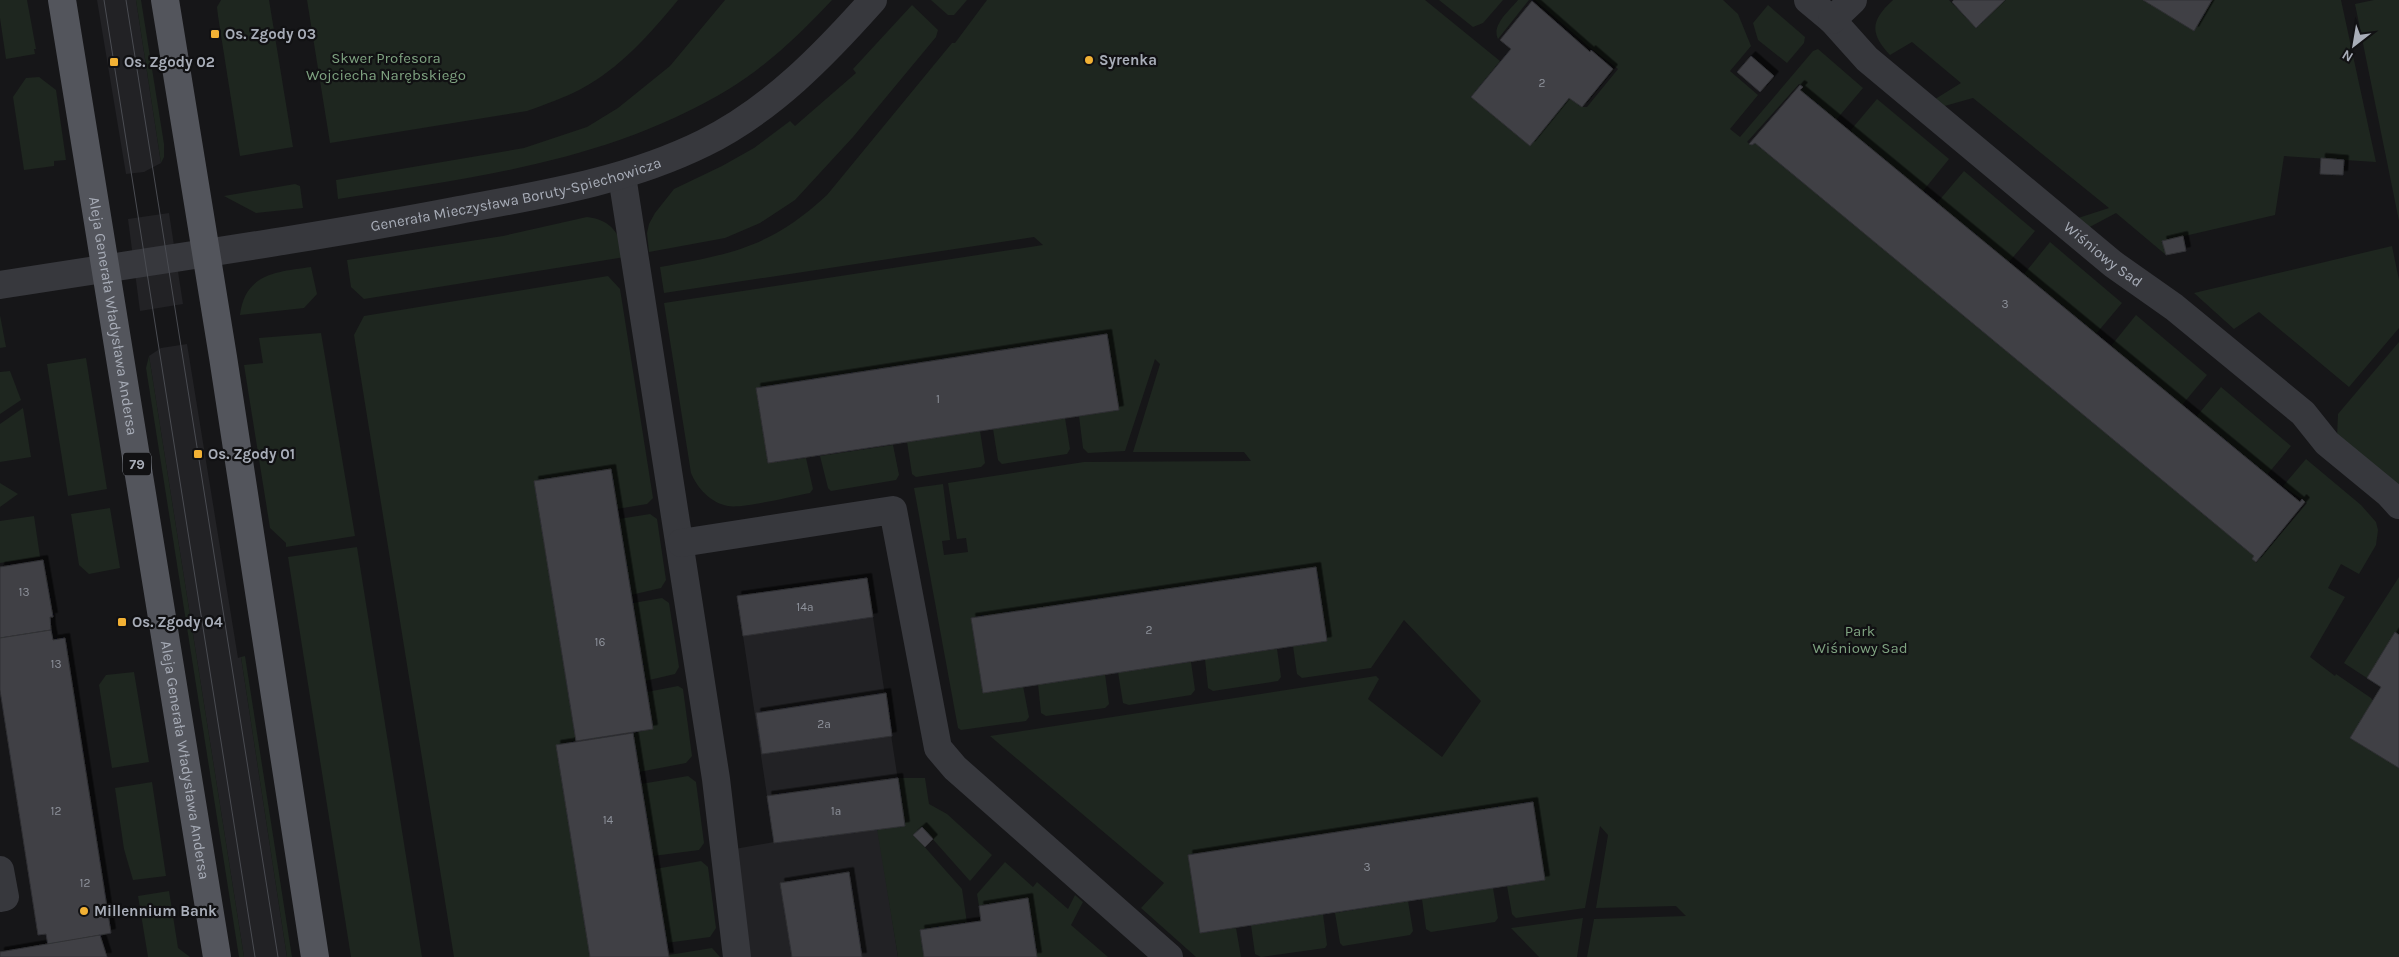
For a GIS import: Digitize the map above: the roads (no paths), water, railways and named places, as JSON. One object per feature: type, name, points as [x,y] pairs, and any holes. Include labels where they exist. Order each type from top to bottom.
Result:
[{"type":"main road","name":"Aleja Generała Władysława Andersa","points":[[62,0],[104,269],[217,957]]},
{"type":"main road","points":[[165,0],[315,957]]},
{"type":"street","name":"Generała Mieczysława Boruty-Spiechowicza","points":[[0,285],[356,230],[582,186],[622,176],[706,142],[758,109],[819,59],[873,0]]},
{"type":"street","name":"Wiśniowy Sad","points":[[1808,0],[1832,20],[1866,60],[2113,264],[2174,307],[2303,413],[2327,443],[2399,505]]},
{"type":"street","points":[[1832,20],[1853,0]]},
{"type":"street","points":[[622,176],[681,543],[716,778],[737,957]]},
{"type":"street","points":[[681,543],[894,510],[938,748],[945,759],[1169,957]]},
{"type":"street","points":[[0,870],[5,897],[0,898]]},
{"type":"tram line","points":[[104,0],[255,957]]},
{"type":"tram line","points":[[126,0],[278,957]]},
{"type":"place","name":"Os. Zgody 03","points":[[215,34]]},
{"type":"place","name":"Syrenka","points":[[1089,60]]},
{"type":"place","name":"Os. Zgody 02","points":[[114,62]]},
{"type":"place","name":"Os. Zgody 01","points":[[198,454]]},
{"type":"place","name":"Os. Zgody 04","points":[[122,622]]},
{"type":"place","name":"Millennium Bank","points":[[84,911]]},
{"type":"park label","name":"Skwer Profesora Wojciecha Narębskiego","points":[[386,66]]},
{"type":"park label","name":"Park Wiśniowy Sad","points":[[1860,640]]}]
